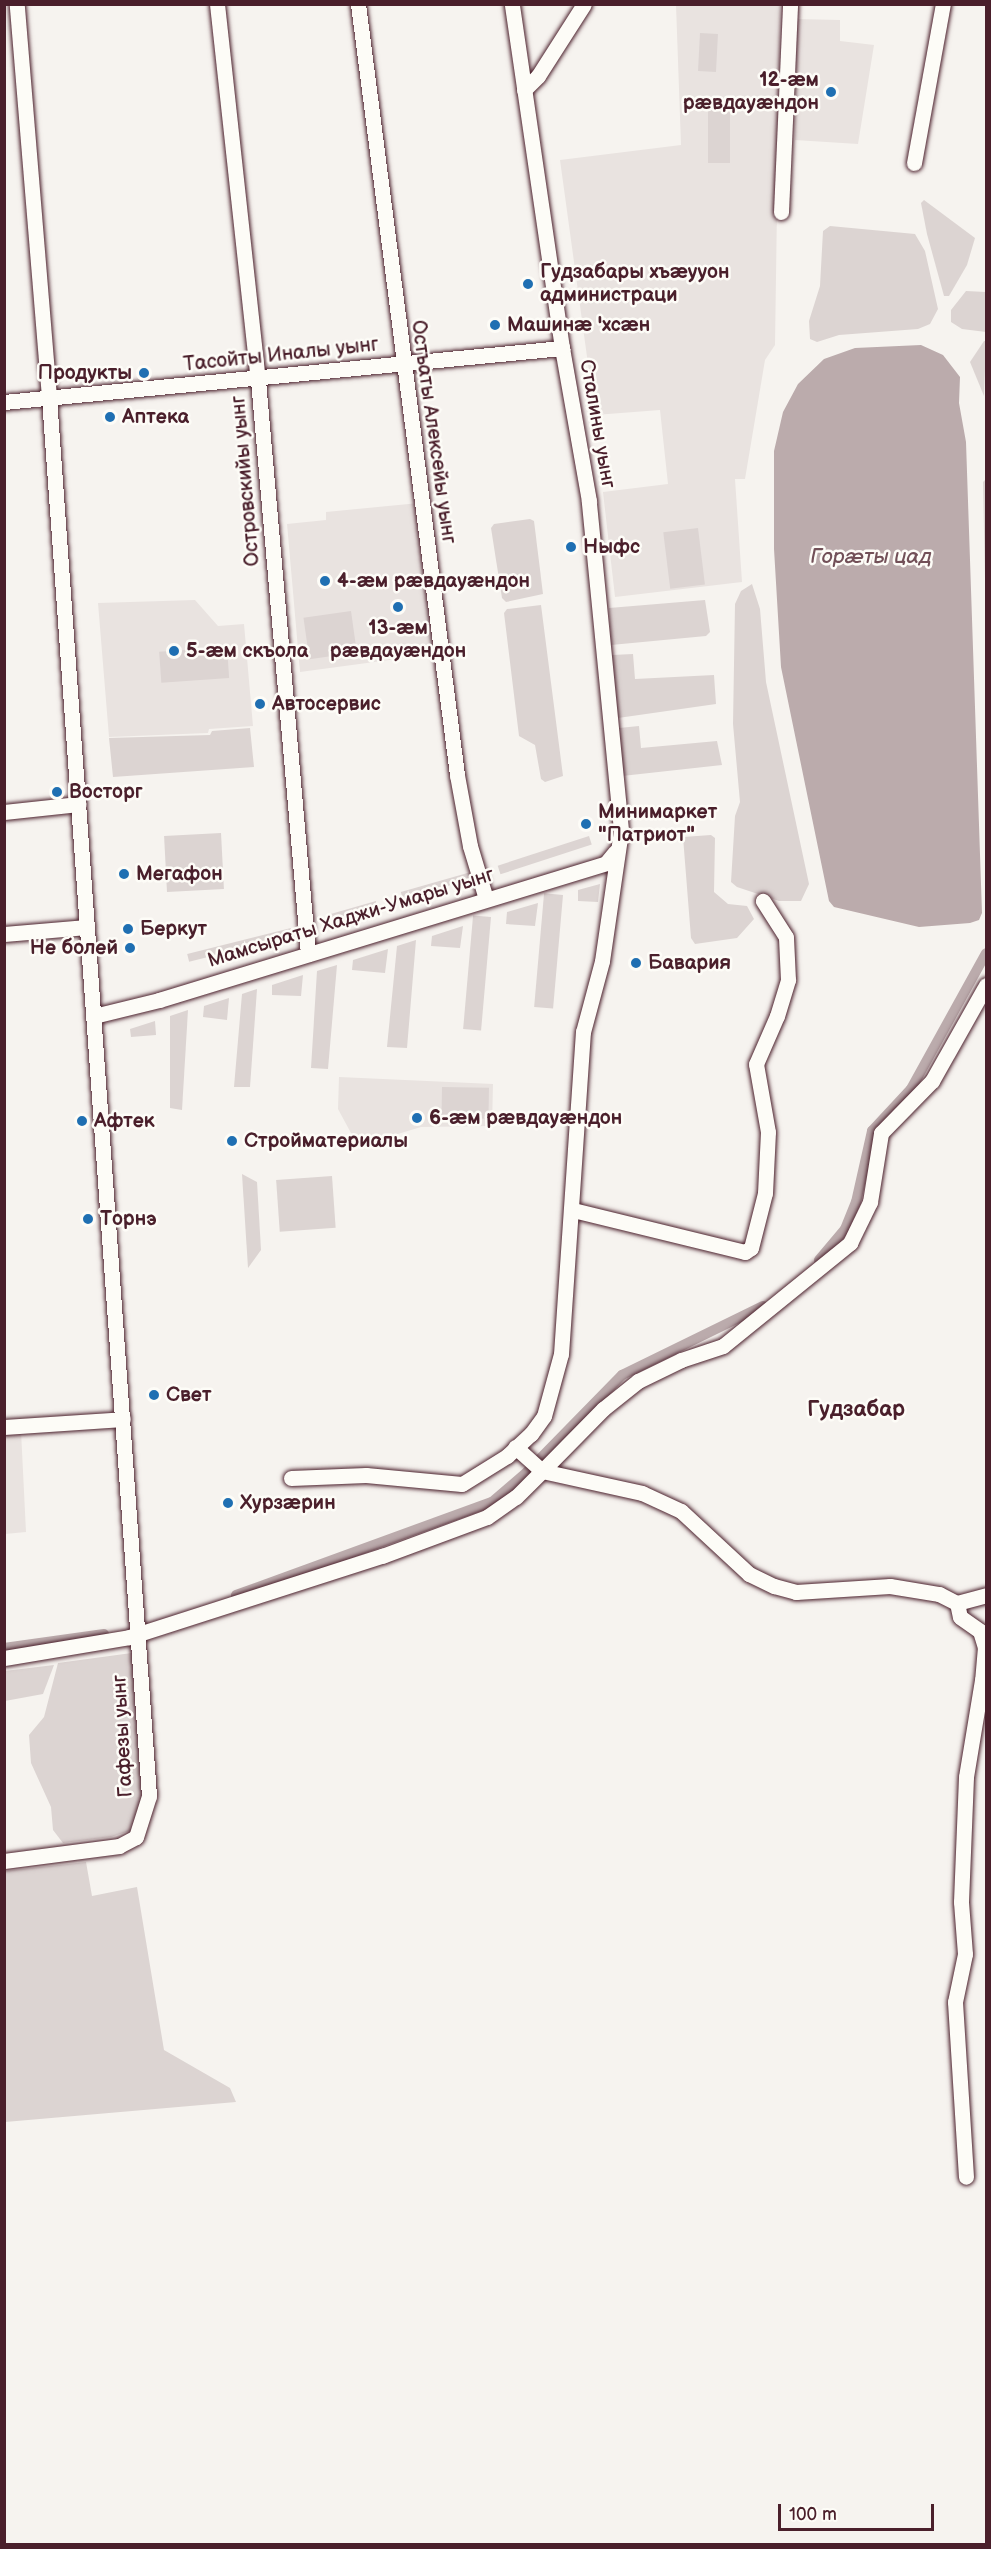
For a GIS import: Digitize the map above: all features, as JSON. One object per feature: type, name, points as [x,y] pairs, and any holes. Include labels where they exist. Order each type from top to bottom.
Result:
[{"type":"street","name":"Гафезы уынг","points":[[4,1861],[118,1846],[136,1837],[149,1796],[79,804],[17,4]]},
{"type":"street","name":"Островскийы уынг","points":[[217,4],[258,381],[308,954]]},
{"type":"street","name":"Остъаты Алексейы уынг","points":[[358,4],[402,364],[457,775],[470,846],[486,899]]},
{"type":"street","name":"Сталины уынг","points":[[291,1478],[398,1476],[462,1484],[518,1450],[544,1416],[561,1354],[573,1210],[574,1132],[583,1032],[602,961],[615,852],[621,830],[589,501],[562,348],[512,4]]},
{"type":"street","points":[[524,90],[538,76],[584,4]]},
{"type":"street","points":[[781,212],[790,4]]},
{"type":"street","points":[[914,163],[943,4]]},
{"type":"street","name":"Тасойты Иналы уынг","points":[[4,402],[258,381],[562,348]]},
{"type":"street","points":[[4,812],[79,804]]},
{"type":"street","name":"Мамсыраты Хаджи-Умары уынг","points":[[94,1016],[308,954],[606,862],[615,852]]},
{"type":"street","points":[[573,1210],[745,1252],[752,1248],[765,1193],[768,1132],[756,1064],[786,995],[788,980],[786,937],[764,901]]},
{"type":"street","points":[[4,934],[87,927]]},
{"type":"street","points":[[984,989],[987,1010]]},
{"type":"street","points":[[4,1658],[139,1634],[360,1563],[488,1517],[516,1497],[540,1470],[603,1409],[638,1381],[681,1360],[723,1346],[850,1243],[870,1202],[881,1133],[932,1081],[984,989]]},
{"type":"street","points":[[4,1427],[123,1419]]},
{"type":"street","points":[[518,1450],[540,1470],[642,1493],[681,1511],[749,1574],[774,1586],[796,1592],[890,1586],[939,1594],[957,1603],[987,1595]]},
{"type":"street","points":[[957,1603],[960,1617],[980,1631],[985,1647],[979,1714],[966,1777],[961,1902],[965,1954],[955,2002],[966,2177]]},
{"type":"shaded area","points":[[676,5],[780,5],[775,345],[765,360],[745,479],[735,479],[742,582],[615,597],[603,492],[668,484],[660,410],[595,415],[560,160],[681,145]]},
{"type":"shaded area","name":"12-æм рӕвдауӕндон","points":[[797,19],[840,20],[840,41],[874,45],[858,144],[795,140]]},
{"type":"shaded area","points":[[700,33],[718,34],[716,72],[698,71]]},
{"type":"shaded area","points":[[708,102],[730,102],[730,163],[708,163]]},
{"type":"shaded area","points":[[924,200],[975,238],[967,265],[949,296],[944,296],[927,234],[921,203]]},
{"type":"shaded area","points":[[830,226],[915,234],[925,251],[938,309],[930,324],[918,329],[839,335],[817,342],[810,339],[809,321],[820,286],[823,231]]},
{"type":"shaded area","points":[[966,291],[986,292],[986,332],[962,329],[951,322],[951,310]]},
{"type":"shaded area","points":[[986,341],[984,396],[970,362]]},
{"type":"shaded area","points":[[986,481],[986,627],[983,482]]},
{"type":"shaded area","points":[[419,503],[441,653],[300,672],[287,524],[326,520],[326,512]]},
{"type":"shaded area","points":[[530,519],[534,521],[543,594],[506,602],[502,598],[491,528],[494,524]]},
{"type":"shaded area","points":[[698,528],[705,585],[670,589],[663,532]]},
{"type":"shaded area","points":[[752,584],[760,609],[766,682],[809,884],[801,901],[779,901],[737,887],[731,882],[735,816],[740,802],[733,724],[735,604],[741,591]]},
{"type":"shaded area","name":"5-æм скъола","points":[[195,600],[218,626],[244,624],[253,726],[209,729],[208,733],[109,737],[98,603]]},
{"type":"shaded area","points":[[705,600],[710,632],[706,636],[611,645],[609,608]]},
{"type":"shaded area","points":[[541,605],[563,776],[545,782],[541,779],[535,745],[519,736],[504,613],[507,609]]},
{"type":"shaded area","points":[[351,611],[357,653],[309,659],[303,618]]},
{"type":"shaded area","points":[[227,647],[229,678],[161,683],[159,652]]},
{"type":"shaded area","points":[[633,654],[635,679],[714,675],[716,704],[618,718],[612,655]]},
{"type":"shaded area","points":[[639,726],[641,748],[717,741],[722,765],[622,776],[619,728]]},
{"type":"shaded area","points":[[250,728],[254,767],[113,777],[109,738],[210,735],[212,731]]},
{"type":"shaded area","points":[[221,833],[224,889],[167,892],[164,836]]},
{"type":"shaded area","points":[[711,835],[715,838],[714,892],[728,904],[747,906],[754,919],[737,938],[695,944],[691,938],[683,837]]},
{"type":"shaded area","points":[[589,836],[592,845],[500,874],[498,866]]},
{"type":"shaded area","points":[[471,872],[473,879],[403,899],[401,892]]},
{"type":"shaded area","points":[[600,884],[598,902],[578,901],[578,890]]},
{"type":"shaded area","points":[[544,893],[563,895],[553,1009],[534,1007]]},
{"type":"shaded area","points":[[376,901],[378,908],[332,921],[330,914]]},
{"type":"shaded area","points":[[538,903],[535,926],[506,924],[507,912]]},
{"type":"shaded area","points":[[473,915],[491,917],[481,1031],[463,1029]]},
{"type":"shaded area","points":[[463,926],[460,948],[431,946],[432,936]]},
{"type":"shaded area","points":[[291,928],[293,936],[189,962],[187,954]]},
{"type":"shaded area","points":[[416,940],[407,1048],[387,1047],[397,946]]},
{"type":"shaded area","points":[[388,949],[385,973],[352,970],[353,960]]},
{"type":"shaded area","points":[[337,965],[328,1069],[311,1068],[317,971]]},
{"type":"shaded area","points":[[303,975],[301,996],[272,995],[272,985]]},
{"type":"shaded area","points":[[257,989],[250,1087],[234,1087],[242,994]]},
{"type":"shaded area","points":[[229,998],[227,1020],[203,1017],[204,1006]]},
{"type":"shaded area","points":[[188,1010],[182,1110],[170,1108],[170,1016]]},
{"type":"shaded area","points":[[155,1021],[156,1035],[131,1037],[130,1029]]},
{"type":"shaded area","name":"6-æм рӕвдауӕндон","points":[[339,1077],[493,1084],[492,1126],[421,1127],[358,1146],[338,1109]]},
{"type":"shaded area","points":[[442,1087],[489,1088],[488,1119],[441,1118]]},
{"type":"shaded area","points":[[242,1174],[257,1182],[261,1250],[248,1268]]},
{"type":"shaded area","points":[[332,1176],[336,1228],[280,1232],[276,1180]]},
{"type":"shaded area","points":[[21,1431],[26,1532],[5,1534],[5,1432]]},
{"type":"shaded area","points":[[139,1652],[154,1798],[151,1814],[135,1829],[111,1837],[63,1843],[53,1830],[51,1807],[31,1763],[29,1735],[44,1717],[58,1663]]},
{"type":"shaded area","points":[[54,1665],[43,1694],[5,1701],[5,1671]]},
{"type":"shaded area","points":[[86,1862],[92,1896],[137,1887],[164,2050],[230,2088],[236,2102],[5,2122],[5,1871]]},
{"type":"water","name":"Горӕты цад","points":[[921,345],[943,355],[960,377],[959,403],[966,442],[982,913],[979,920],[970,923],[919,927],[834,907],[829,901],[781,667],[774,549],[774,451],[783,412],[798,384],[824,359],[855,348]]},
{"type":"waterway","points":[[819,1260],[845,1229],[856,1202],[872,1131],[911,1089],[986,953]]},
{"type":"waterway","points":[[236,1595],[492,1502],[527,1472],[622,1375],[763,1306]]},
{"type":"waterway","points":[[4,1648],[104,1634]]},
{"type":"place","name":"12-æм рӕвдауӕндон","points":[[831,92]]},
{"type":"place","name":"Гудзабары хъæууон администраци","points":[[528,284]]},
{"type":"place","name":"Машинæ 'хсæн","points":[[495,325]]},
{"type":"place","name":"Продукты","points":[[144,373]]},
{"type":"place","name":"Аптека","points":[[110,417]]},
{"type":"place","name":"Ныфс","points":[[571,547]]},
{"type":"place","name":"4-æм рӕвдауӕндон","points":[[325,581]]},
{"type":"place","name":"13-æм рӕвдауӕндон","points":[[398,607]]},
{"type":"place","name":"5-æм скъола","points":[[174,651]]},
{"type":"place","name":"Автосервис","points":[[260,704]]},
{"type":"place","name":"Восторг","points":[[57,792]]},
{"type":"place","name":"Минимаркет \"Патриот\"","points":[[586,824]]},
{"type":"place","name":"Мегафон","points":[[124,874]]},
{"type":"place","name":"Беркут","points":[[128,929]]},
{"type":"place","name":"Не болей","points":[[130,948]]},
{"type":"place","name":"Бавария","points":[[636,963]]},
{"type":"place","name":"6-æм рӕвдауӕндон","points":[[417,1118]]},
{"type":"place","name":"Афтек","points":[[82,1121]]},
{"type":"place","name":"Стройматериалы","points":[[232,1141]]},
{"type":"place","name":"Торнэ","points":[[88,1219]]},
{"type":"place","name":"Свет","points":[[154,1395]]},
{"type":"place","name":"Хурзæрин","points":[[228,1503]]},
{"type":"district","name":"Гудзабар","points":[[856,1410]]}]
